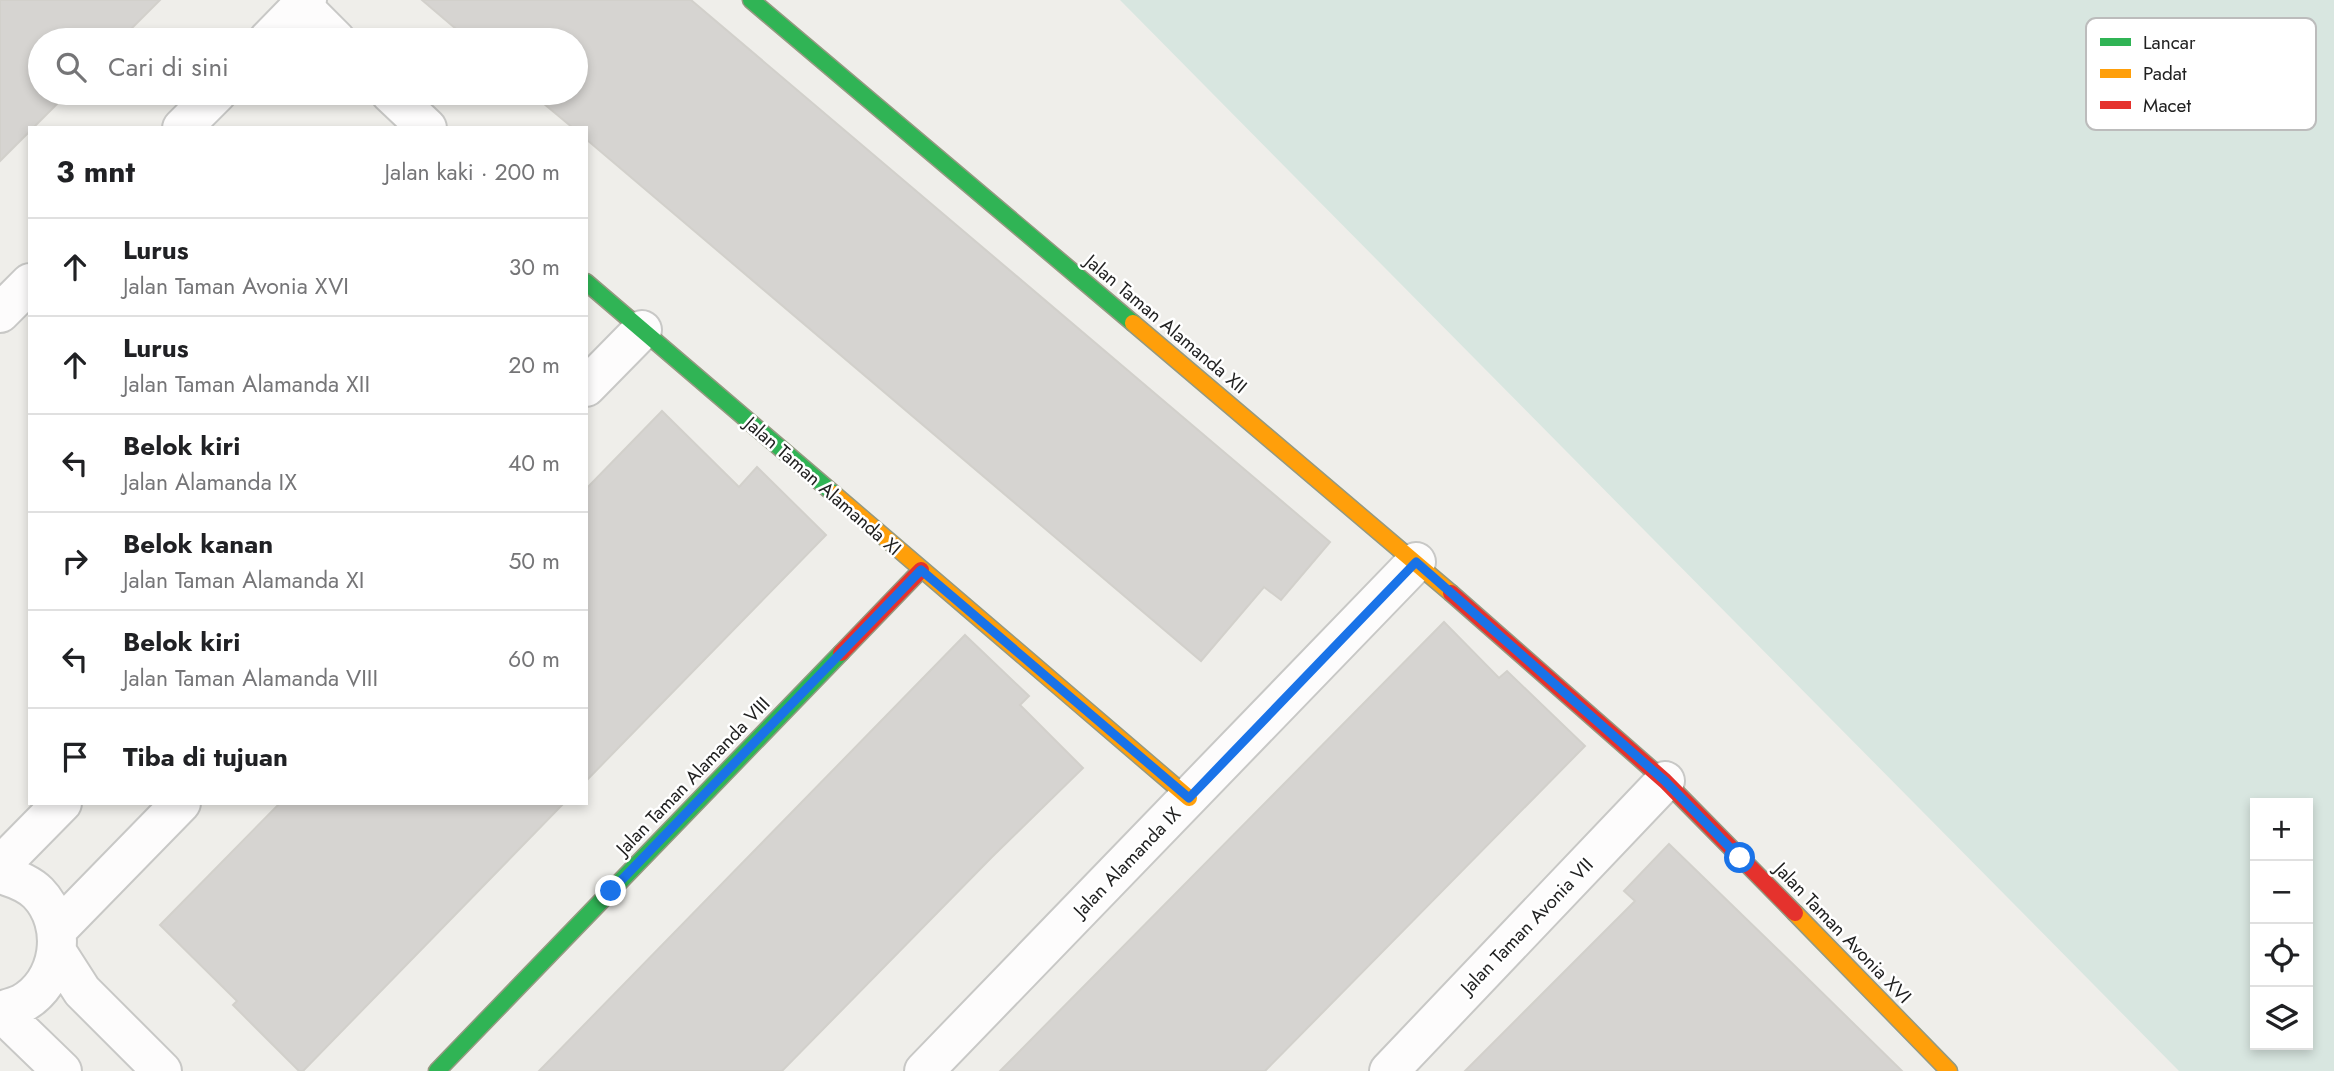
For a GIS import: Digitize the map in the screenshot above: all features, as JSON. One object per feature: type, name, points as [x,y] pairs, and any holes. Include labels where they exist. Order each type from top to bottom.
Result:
[{"type":"street","name":"Jalan Taman Alamanda XII","points":[[751,0],[1416,562],[1552,682]]},
{"type":"street","points":[[280,28],[304,3],[326,28]]},
{"type":"street","points":[[184,126],[205,105]]},
{"type":"street","points":[[402,105],[424,126]]},
{"type":"street","name":"Jalan Taman Alamanda XI","points":[[588,284],[1189,798]]},
{"type":"street","points":[[0,313],[28,285]]},
{"type":"street","points":[[588,385],[642,330]]},
{"type":"street","name":"Jalan Alamanda IX","points":[[924,1071],[1416,562]]},
{"type":"street","name":"Jalan Taman Alamanda VIII","points":[[436,1071],[921,570]]},
{"type":"street","name":"Jalan Taman Avonia XVI","points":[[1552,682],[1665,781],[1949,1071]]},
{"type":"street","name":"Jalan Taman Avonia VII","points":[[1389,1071],[1665,781]]},
{"type":"street","points":[[0,866],[60,805]]},
{"type":"street","points":[[62,1071],[0,1011],[21,1004],[38,991],[51,973],[57,941],[179,805]]},
{"type":"street","points":[[0,874],[17,878],[37,892],[51,909],[57,941],[82,991],[162,1071]]},
{"type":"shaded area","points":[[1120,0],[2334,0],[2334,1071],[2179,1071]]},
{"type":"building","points":[[0,0],[160,0],[132,28],[28,28],[28,105],[56,105],[35,126],[28,126],[28,133],[0,161]]},
{"type":"building","points":[[422,0],[691,0],[1330,542],[1281,600],[1264,587],[1201,661],[588,141],[588,126],[571,126],[545,105],[588,105],[588,28],[455,28]]},
{"type":"building","points":[[662,411],[739,487],[757,467],[826,535],[588,779],[588,487]]},
{"type":"building","points":[[1444,622],[1499,678],[1507,671],[1585,746],[1265,1071],[1000,1071]]},
{"type":"building","points":[[965,635],[1029,696],[1020,705],[1083,768],[782,1071],[539,1071]]},
{"type":"building","points":[[278,805],[562,805],[303,1071],[299,1071],[233,1005],[237,1001],[160,925]]},
{"type":"building","points":[[1669,844],[1902,1071],[1465,1071],[1635,901],[1624,891]]},
{"type":"traffic: fast","points":[[751,0],[1133,323]]},
{"type":"traffic: fast","points":[[588,284],[834,494]]},
{"type":"traffic: fast","points":[[437,1071],[841,653]]},
{"type":"traffic: slow","points":[[1133,323],[1451,593]]},
{"type":"traffic: slow","points":[[834,494],[1189,798]]},
{"type":"traffic: slow","points":[[1795,913],[1949,1071]]},
{"type":"traffic: jam","points":[[841,653],[921,570]]},
{"type":"traffic: jam","points":[[1451,593],[1665,781],[1795,913]]},
{"type":"route","points":[[611,891],[921,570],[1189,798],[1416,562],[1665,781],[1740,858]]}]
